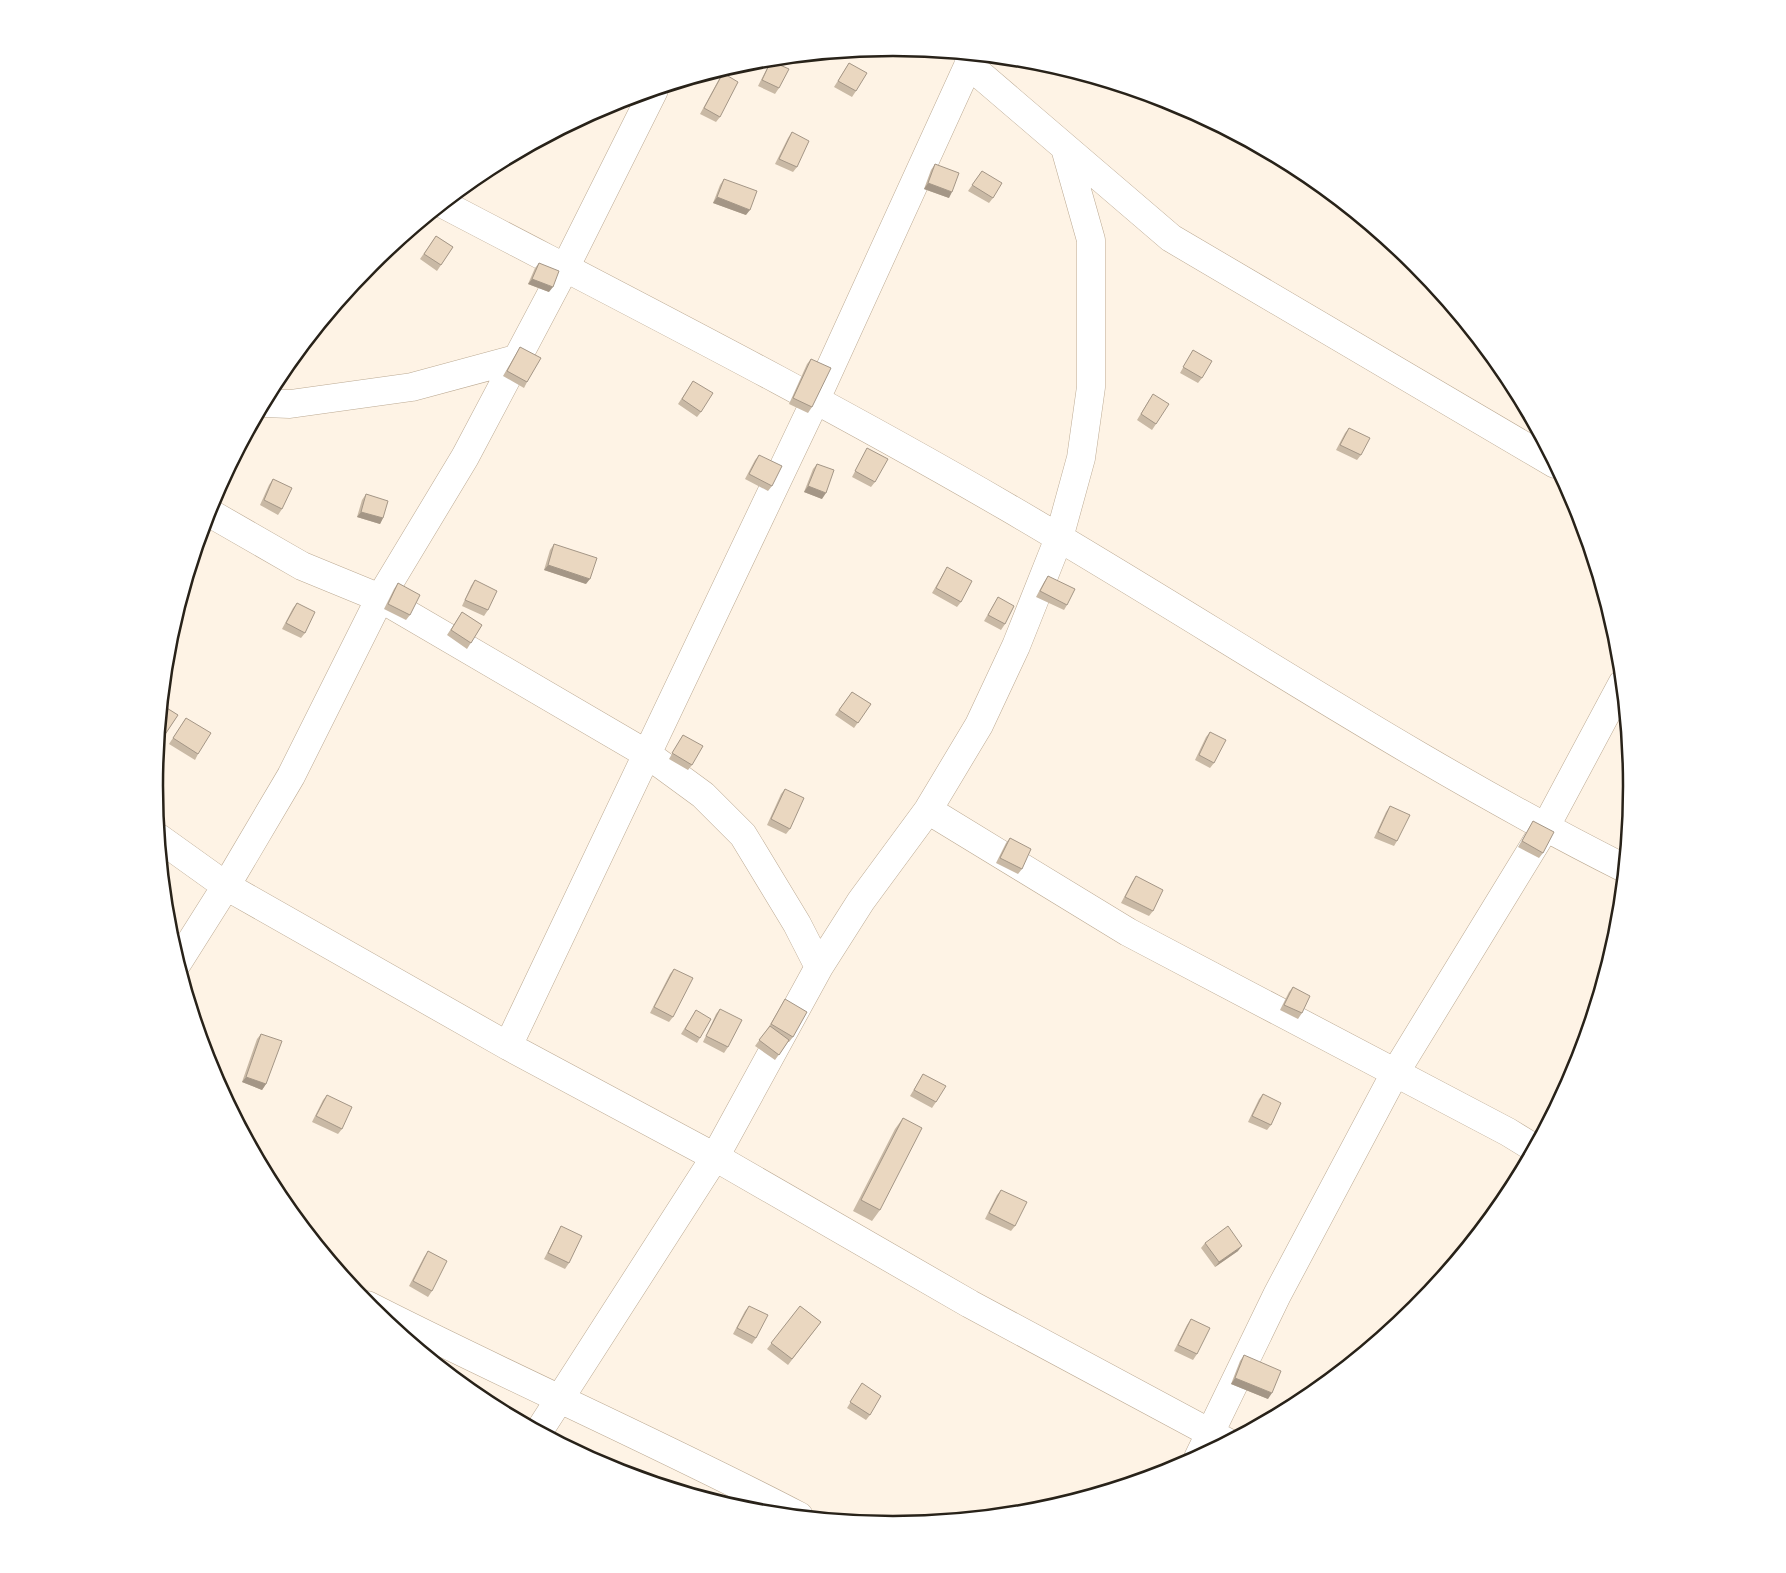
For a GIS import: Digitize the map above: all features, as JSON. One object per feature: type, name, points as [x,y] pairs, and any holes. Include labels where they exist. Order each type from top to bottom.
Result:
[{"type":"street","points":[[508,1046],[816,399],[969,60]]},
{"type":"street","points":[[973,61],[1065,148],[1171,238],[1545,458]]},
{"type":"street","points":[[183,954],[291,776],[380,598],[465,457],[565,268],[650,98]]},
{"type":"street","points":[[542,1426],[562,1399],[715,1157],[819,967],[861,901],[928,810],[979,725],[1016,646],[1059,538],[1081,458],[1091,387],[1091,240],[1065,148]]},
{"type":"street","points":[[448,207],[816,399],[1059,538],[1402,746],[1545,828],[1619,865]]},
{"type":"street","points":[[272,403],[290,404],[412,387],[516,359]]},
{"type":"street","points":[[215,516],[302,566],[380,598],[647,754],[703,795],[743,835],[797,924],[819,967]]},
{"type":"street","points":[[165,842],[226,886],[508,1046],[715,1157],[970,1304],[1219,1438],[1277,1295],[1395,1073],[1545,828],[1617,693]]},
{"type":"street","points":[[928,810],[1128,932],[1529,1145]]},
{"type":"street","points":[[401,1326],[562,1399],[717,1473],[785,1509]]},
{"type":"building","points":[[849,63],[867,73],[856,91],[838,81]]},
{"type":"building","points":[[780,65],[789,69],[779,88],[762,80],[768,67]]},
{"type":"building","points":[[727,76],[738,82],[720,117],[704,108],[721,77]]},
{"type":"building","points":[[792,132],[809,141],[797,167],[779,159]]},
{"type":"building","points":[[935,164],[959,173],[952,192],[928,183]]},
{"type":"building","points":[[982,171],[1002,183],[993,198],[972,185]]},
{"type":"building","points":[[724,179],[757,191],[750,210],[717,197]]},
{"type":"building","points":[[436,236],[453,247],[441,265],[424,254]]},
{"type":"building","points":[[539,263],[559,271],[553,287],[532,279]]},
{"type":"building","points":[[520,347],[541,358],[527,382],[507,371]]},
{"type":"building","points":[[1193,350],[1212,361],[1202,378],[1183,367]]},
{"type":"building","points":[[811,359],[831,368],[812,407],[793,398]]},
{"type":"building","points":[[693,381],[713,393],[701,412],[682,399]]},
{"type":"building","points":[[1153,394],[1169,404],[1156,424],[1141,414]]},
{"type":"building","points":[[1349,428],[1370,438],[1361,455],[1340,445]]},
{"type":"building","points":[[867,448],[888,459],[875,482],[855,471]]},
{"type":"building","points":[[759,455],[782,466],[772,486],[749,474]]},
{"type":"building","points":[[817,464],[834,470],[826,493],[808,486]]},
{"type":"building","points":[[273,479],[292,488],[282,509],[264,500]]},
{"type":"building","points":[[366,494],[388,501],[383,518],[361,512]]},
{"type":"building","points":[[554,544],[597,558],[590,579],[548,565]]},
{"type":"building","points":[[947,567],[972,581],[961,602],[936,588]]},
{"type":"building","points":[[1048,576],[1075,589],[1067,605],[1040,591]]},
{"type":"building","points":[[475,580],[497,591],[488,610],[465,600]]},
{"type":"building","points":[[398,583],[420,595],[410,615],[388,604]]},
{"type":"building","points":[[998,597],[1014,606],[1005,624],[988,615]]},
{"type":"building","points":[[297,603],[315,612],[305,633],[286,623]]},
{"type":"building","points":[[462,612],[482,625],[471,643],[451,630]]},
{"type":"building","points":[[852,692],[871,704],[858,723],[839,710]]},
{"type":"building","points":[[167,708],[178,715],[164,735]]},
{"type":"building","points":[[186,718],[211,733],[198,754],[173,738]]},
{"type":"building","points":[[1210,732],[1226,740],[1214,763],[1199,755]]},
{"type":"building","points":[[683,735],[703,746],[692,765],[672,753]]},
{"type":"building","points":[[785,789],[804,798],[790,829],[771,819]]},
{"type":"building","points":[[1390,806],[1410,815],[1397,841],[1378,832]]},
{"type":"building","points":[[1533,821],[1554,832],[1543,853],[1522,841]]},
{"type":"building","points":[[1010,838],[1031,849],[1022,869],[1000,858]]},
{"type":"building","points":[[1136,876],[1163,890],[1153,911],[1125,897]]},
{"type":"building","points":[[674,969],[693,978],[673,1017],[654,1007]]},
{"type":"building","points":[[1293,987],[1310,996],[1302,1013],[1284,1005]]},
{"type":"building","points":[[785,999],[807,1012],[793,1037],[771,1024]]},
{"type":"building","points":[[720,1009],[742,1020],[728,1047],[706,1036]]},
{"type":"building","points":[[696,1010],[711,1019],[700,1038],[685,1029]]},
{"type":"building","points":[[770,1026],[789,1040],[779,1055],[759,1040]]},
{"type":"building","points":[[261,1034],[282,1041],[266,1084],[246,1077]]},
{"type":"building","points":[[923,1074],[946,1086],[936,1102],[914,1090]]},
{"type":"building","points":[[1263,1094],[1281,1103],[1271,1125],[1252,1116]]},
{"type":"building","points":[[327,1095],[352,1107],[342,1129],[316,1116]]},
{"type":"building","points":[[903,1118],[922,1128],[880,1210],[861,1200]]},
{"type":"building","points":[[1001,1190],[1027,1202],[1015,1226],[989,1213]]},
{"type":"building","points":[[561,1226],[582,1236],[569,1263],[548,1253]]},
{"type":"building","points":[[1228,1226],[1242,1246],[1219,1262],[1205,1243]]},
{"type":"building","points":[[428,1251],[447,1261],[432,1291],[413,1281]]},
{"type":"building","points":[[749,1306],[768,1315],[756,1338],[737,1328]]},
{"type":"building","points":[[800,1306],[821,1322],[792,1359],[771,1343]]},
{"type":"building","points":[[1191,1319],[1210,1328],[1197,1354],[1178,1345]]},
{"type":"building","points":[[1244,1355],[1281,1371],[1272,1393],[1235,1378]]},
{"type":"building","points":[[862,1383],[881,1396],[870,1415],[850,1402]]}]
